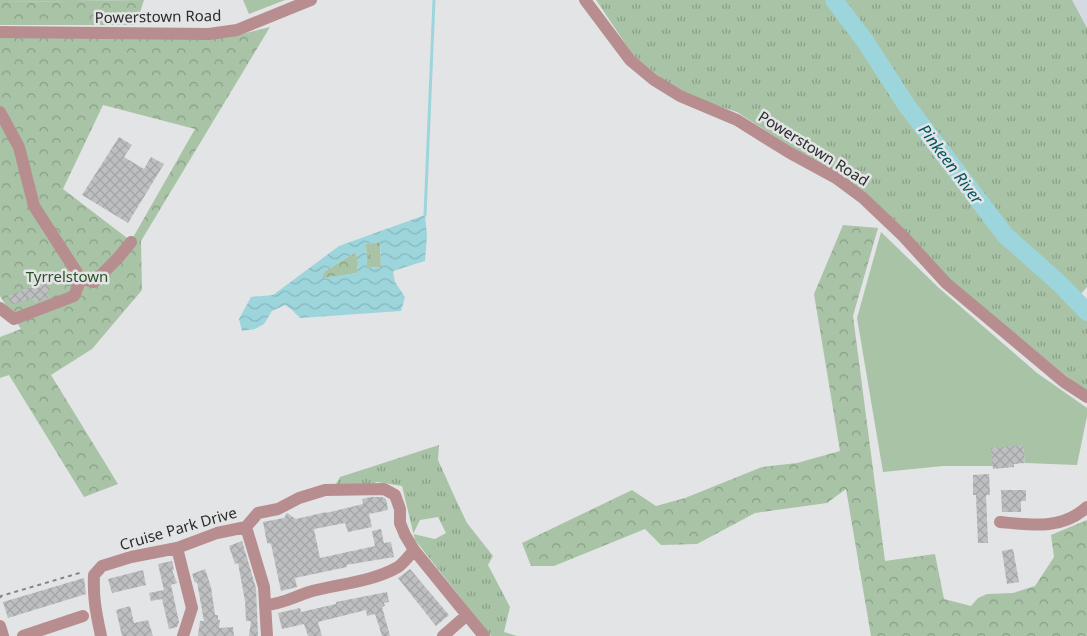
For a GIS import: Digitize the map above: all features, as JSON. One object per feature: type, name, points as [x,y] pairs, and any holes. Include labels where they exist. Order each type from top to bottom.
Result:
[{"type":"street","name":"Powerstown Road","points":[[0,32],[209,34],[237,30],[311,0]]},
{"type":"street","name":"Powerstown Road","points":[[585,0],[630,60],[654,80],[680,96],[737,120],[790,153],[836,178],[863,198],[903,236],[946,283],[1064,382],[1087,397]]},
{"type":"street","points":[[0,112],[19,147],[34,206],[81,279],[94,282]]},
{"type":"street","points":[[0,308],[14,319],[74,296],[94,282],[131,242]]},
{"type":"street","points":[[74,296],[81,279]]},
{"type":"street","name":"Cruise Park Drive","points":[[94,574],[102,566],[131,557],[177,548],[217,533],[246,527],[258,512],[278,509],[299,498],[325,490],[384,489],[395,495],[400,509],[400,523],[414,550],[484,636]]},
{"type":"street","points":[[1000,522],[1048,525],[1079,515],[1087,507]]},
{"type":"street","points":[[246,527],[264,588],[267,636]]},
{"type":"street","points":[[177,548],[192,608],[183,636]]},
{"type":"street","points":[[265,605],[279,604],[308,592],[338,586],[388,571],[400,566],[414,550]]},
{"type":"street","points":[[94,574],[93,602],[102,636]]},
{"type":"street","points":[[442,636],[467,614]]},
{"type":"street","points":[[23,636],[84,616]]},
{"type":"street","points":[[0,626],[3,636]]},
{"type":"path","points":[[0,598],[82,572],[88,577],[94,574]]},
{"type":"shaded area","points":[[1066,0],[1087,0],[1087,46]]},
{"type":"green space","points":[[0,0],[144,0],[0,2]]},
{"type":"green space","points":[[144,0],[136,25],[0,25],[0,2]]},
{"type":"green space","points":[[243,0],[285,0],[249,14]]},
{"type":"green space","points":[[596,0],[1072,0],[1087,28],[1087,287],[1080,295],[1087,301],[1087,393],[947,278],[865,195],[737,112],[681,94],[633,55]]},
{"type":"green space","name":"Tyrrelstown","points":[[270,27],[141,241],[142,290],[92,349],[51,375],[118,484],[84,497],[9,375],[0,378],[0,337],[21,329],[0,296],[0,36],[242,34]],"holes":[[[103,105],[195,129],[131,241],[63,189]]]},
{"type":"green space","points":[[843,225],[878,228],[853,316],[885,561],[935,554],[944,599],[971,606],[978,598],[987,594],[1013,593],[1035,586],[1054,557],[1051,535],[1087,520],[1087,636],[871,636],[846,489],[827,503],[755,513],[697,544],[661,545],[645,529],[554,566],[531,566],[522,543],[632,490],[656,506],[685,498],[762,467],[797,463],[840,451],[814,294]]},
{"type":"green space","points":[[881,232],[939,288],[1037,373],[1087,408],[1077,465],[1025,463],[1023,446],[993,466],[943,466],[883,472],[857,318]]},
{"type":"green space","points":[[380,242],[381,267],[367,268],[366,244]]},
{"type":"green space","points":[[356,252],[357,273],[321,279],[325,271]]},
{"type":"green space","points":[[439,445],[438,460],[467,523],[493,556],[488,565],[510,607],[504,632],[517,636],[491,636],[415,540],[414,534],[435,539],[446,533],[438,517],[420,520],[413,533],[402,486],[377,482],[372,484],[335,486],[340,477]]},
{"type":"water","points":[[425,215],[427,236],[425,261],[393,271],[395,282],[405,297],[401,311],[300,318],[285,305],[272,311],[264,324],[255,329],[242,331],[239,319],[251,297],[273,295],[339,246]],"holes":[[[380,242],[381,267],[367,268],[366,244]],[[356,252],[357,273],[322,278],[325,271]]]},
{"type":"building","points":[[119,137],[132,145],[124,157],[144,169],[151,157],[164,164],[128,223],[82,195]]},
{"type":"building","points":[[46,281],[50,290],[47,291],[49,297],[34,303],[32,297],[12,305],[8,296]]},
{"type":"building","points":[[1023,445],[1025,463],[1014,464],[1014,467],[993,469],[991,448]]},
{"type":"building","points":[[989,474],[990,495],[986,495],[988,543],[978,543],[976,495],[973,495],[973,475]]},
{"type":"building","points":[[1001,490],[1026,490],[1026,501],[1021,501],[1021,512],[1002,512]]},
{"type":"building","points":[[371,497],[386,499],[388,510],[369,514],[372,527],[348,532],[345,523],[314,529],[320,558],[375,546],[372,531],[381,529],[384,543],[391,542],[394,557],[346,565],[347,567],[295,578],[297,587],[281,591],[271,544],[267,543],[263,522],[284,518],[287,513],[296,519],[326,513],[363,504],[362,499]]},
{"type":"building","points":[[242,541],[256,588],[258,636],[249,636],[251,621],[246,621],[245,601],[238,563],[235,564],[229,546]]},
{"type":"building","points":[[1013,549],[1019,582],[1007,584],[1002,551]]},
{"type":"building","points":[[172,561],[174,570],[172,570],[177,583],[171,585],[179,622],[177,627],[169,629],[162,599],[151,601],[149,593],[164,590],[158,564]]},
{"type":"building","points":[[205,569],[211,587],[215,615],[218,615],[218,620],[220,620],[219,628],[233,627],[234,636],[198,636],[200,621],[204,621],[197,582],[195,583],[192,574]]},
{"type":"building","points":[[410,569],[449,615],[436,626],[398,578]]},
{"type":"building","points":[[143,570],[146,585],[112,593],[108,579]]},
{"type":"building","points":[[84,578],[86,594],[8,618],[3,602]]},
{"type":"building","points":[[387,592],[389,602],[384,603],[385,606],[382,607],[390,636],[382,636],[375,614],[367,616],[366,610],[318,622],[322,636],[308,636],[304,624],[282,629],[278,613],[300,608],[301,612],[336,604],[336,602]]},
{"type":"building","points":[[130,606],[134,623],[148,620],[153,636],[122,636],[116,610]]},
{"type":"waterway","points":[[425,215],[434,0]]},
{"type":"waterway","name":"Pinkeen River","points":[[834,0],[865,41],[907,106],[1005,235],[1060,284],[1087,312]]}]
